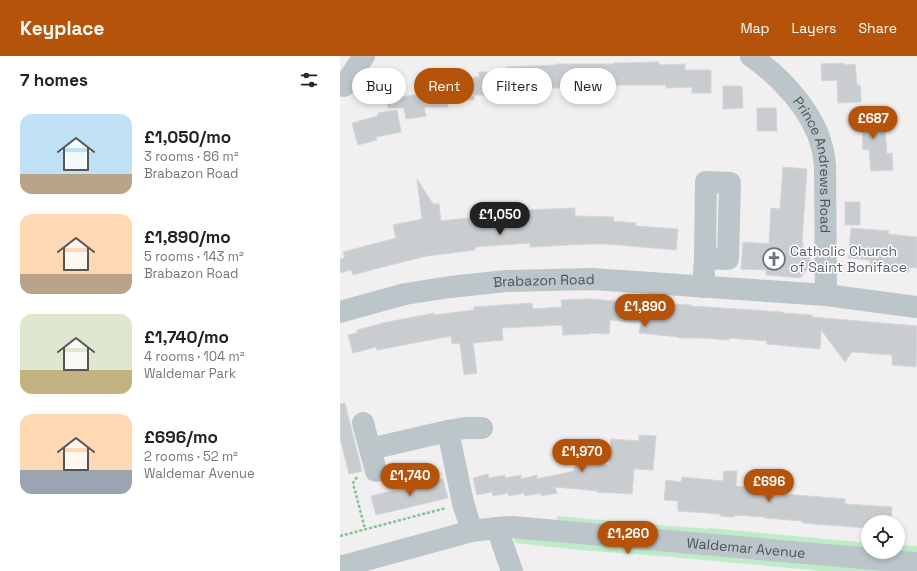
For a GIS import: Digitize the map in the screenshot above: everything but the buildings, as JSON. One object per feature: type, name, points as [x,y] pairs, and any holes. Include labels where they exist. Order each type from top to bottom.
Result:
[{"type":"street","points":[[344,86],[364,56]]},
{"type":"street","name":"Prince Andrews Road","points":[[751,56],[760,62],[781,82],[800,103],[816,128],[822,147],[825,166],[826,295]]},
{"type":"street","points":[[703,287],[705,258]]},
{"type":"street","name":"Brabazon Road","points":[[340,312],[405,294],[450,287],[506,281],[592,279],[826,295],[917,307]]},
{"type":"street","points":[[363,423],[376,470]]},
{"type":"street","points":[[370,449],[448,430],[482,428]]},
{"type":"street","points":[[448,430],[464,503],[472,531]]},
{"type":"street","name":"Waldemar Avenue","points":[[340,567],[472,531],[512,527],[917,563]]},
{"type":"street","points":[[497,528],[512,571]]},
{"type":"path","points":[[365,529],[353,483],[358,475],[376,470]]},
{"type":"path","points":[[340,536],[464,503]]},
{"type":"green space","points":[[557,516],[710,528],[861,542],[861,559],[905,559],[905,545],[917,546],[917,571],[822,571],[515,543],[512,527],[556,531]]},
{"type":"place","name":"Catholic Church of Saint Boniface","points":[[774,259]]}]
